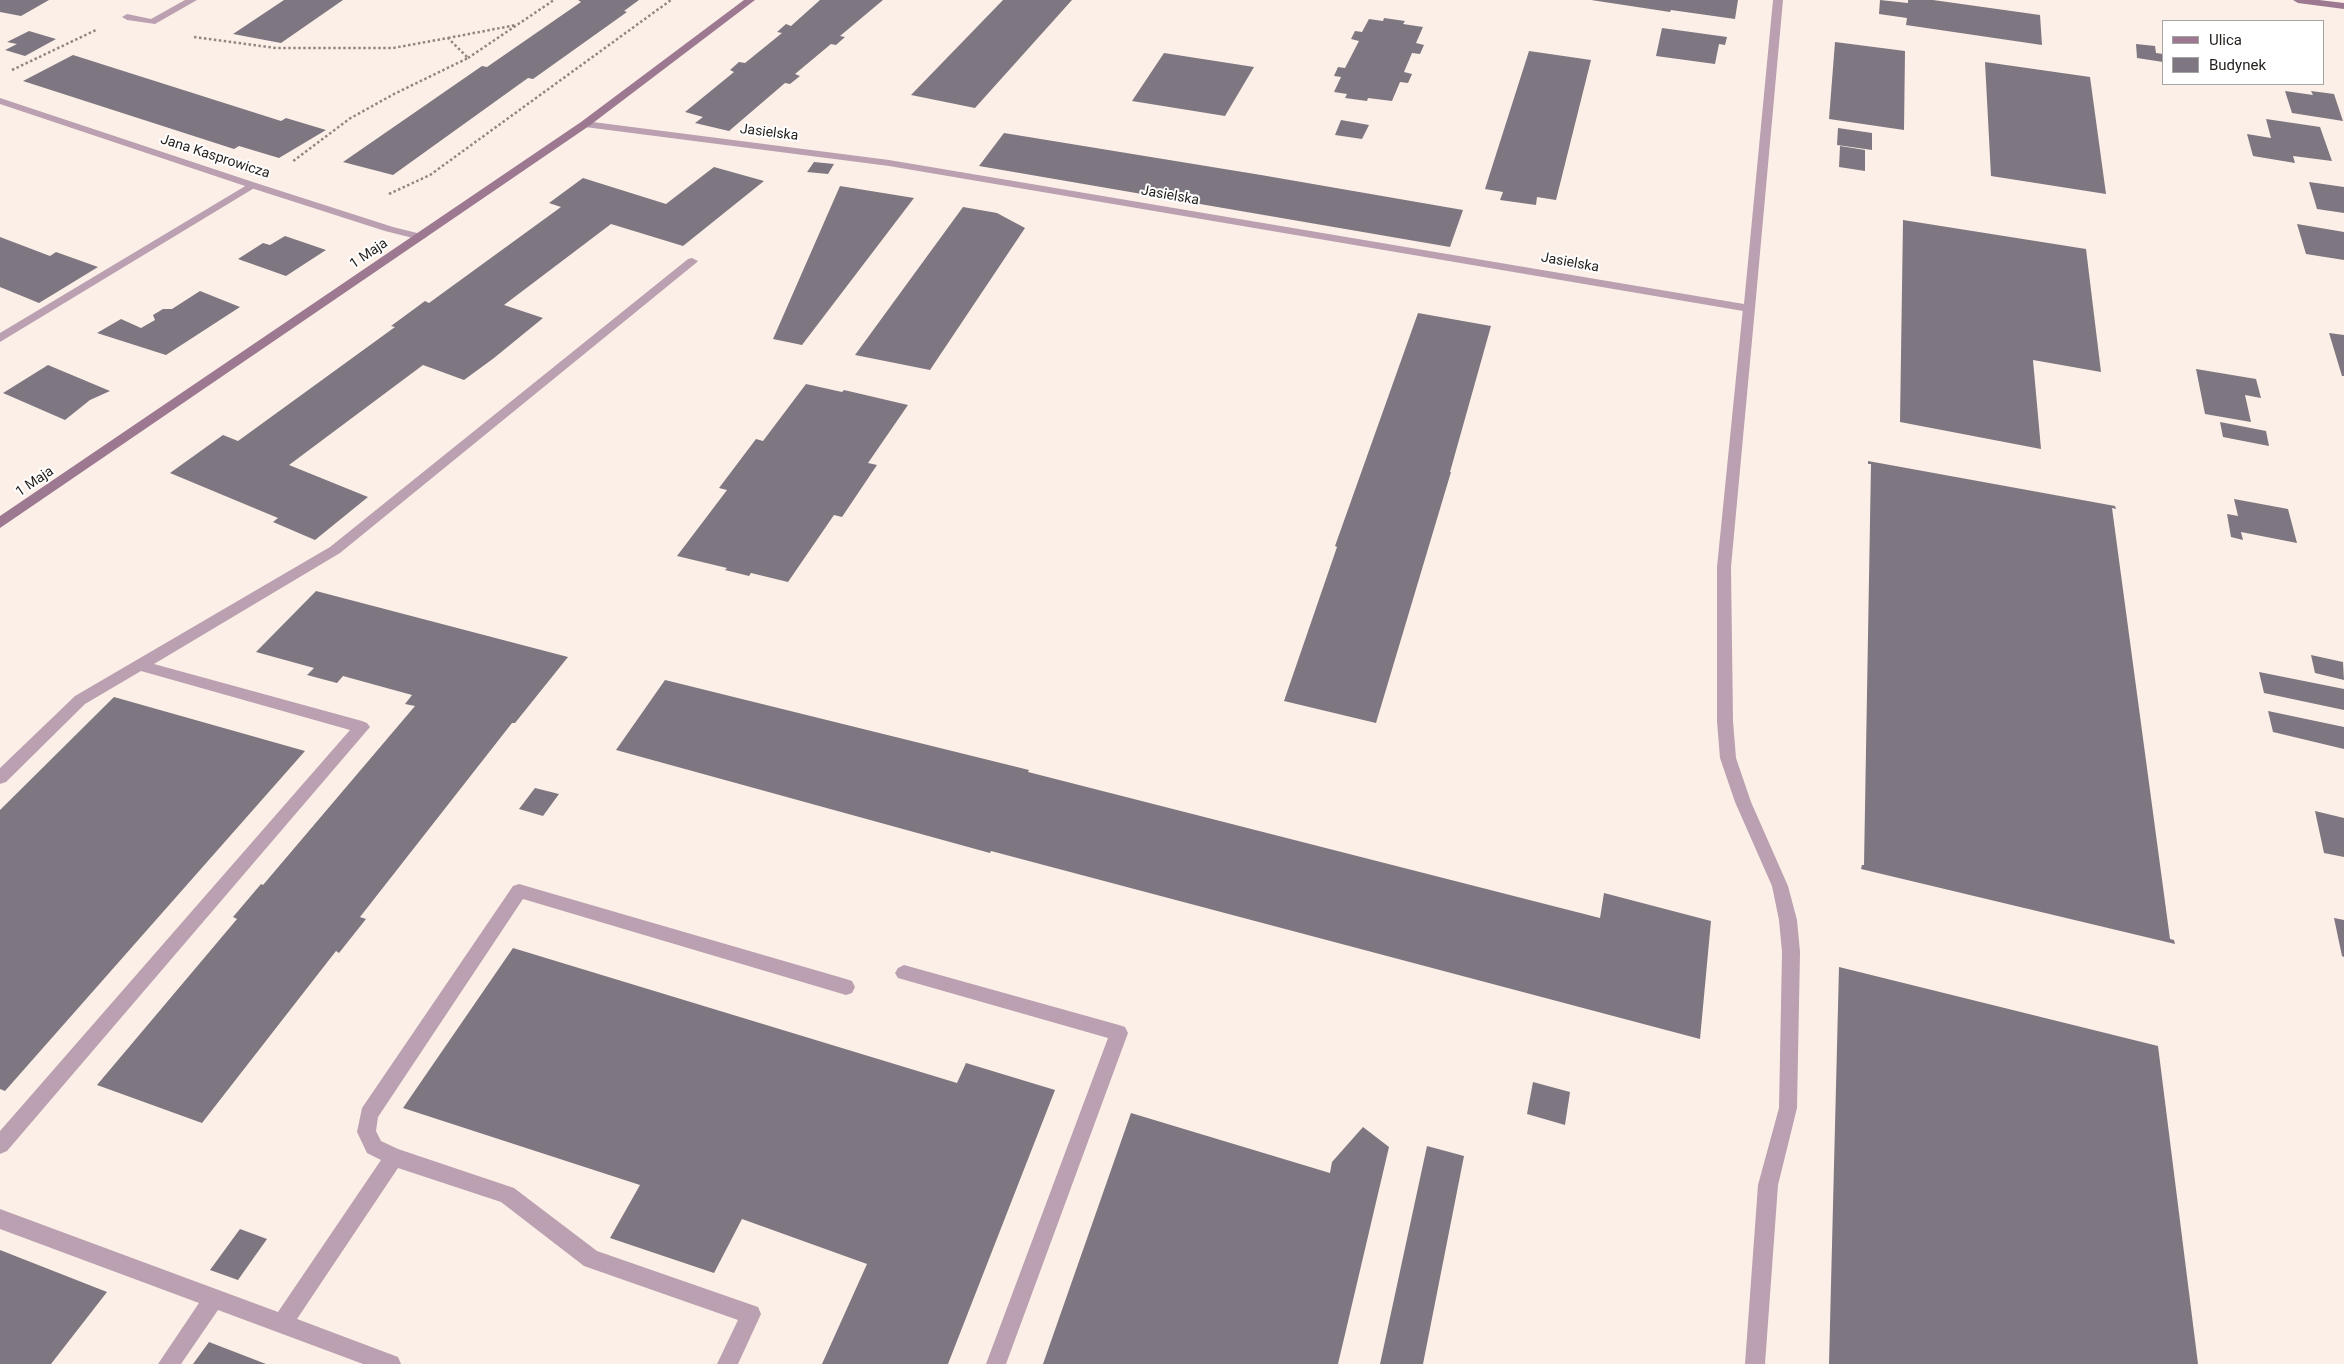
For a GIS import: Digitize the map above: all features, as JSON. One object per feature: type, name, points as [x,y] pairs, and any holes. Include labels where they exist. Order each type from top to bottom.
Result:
[{"type":"street","points":[[127,17],[152,22],[192,0]]},
{"type":"street","name":"1 Maja","points":[[0,524],[585,124],[750,0]]},
{"type":"street","points":[[1755,1364],[1768,1185],[1788,1108],[1791,952],[1788,920],[1780,886],[1743,802],[1728,758],[1725,721],[1724,567],[1778,0]]},
{"type":"street","points":[[2298,0],[2344,6]]},
{"type":"street","name":"Jana Kasprowicza","points":[[0,101],[252,185],[389,229],[421,237]]},
{"type":"street","name":"Jasielska","points":[[585,124],[889,163],[1749,308]]},
{"type":"street","points":[[0,338],[252,185]]},
{"type":"street","points":[[0,778],[80,700],[335,550],[692,261]]},
{"type":"street","points":[[0,1145],[362,726],[139,665]]},
{"type":"street","points":[[727,1364],[751,1314],[590,1259],[507,1194],[394,1157],[374,1147],[366,1132],[369,1114],[519,891],[846,987]]},
{"type":"street","points":[[904,973],[1118,1033],[996,1364]]},
{"type":"street","points":[[282,1324],[394,1157]]},
{"type":"street","points":[[0,1219],[391,1364]]},
{"type":"street","points":[[168,1364],[214,1299]]},
{"type":"path","points":[[288,164],[349,119],[394,94],[468,58],[554,0]]},
{"type":"path","points":[[389,194],[430,175],[670,0]]},
{"type":"path","points":[[190,37],[276,48],[393,48],[518,24]]},
{"type":"path","points":[[8,72],[92,32]]},
{"type":"path","points":[[448,38],[468,58]]},
{"type":"building","points":[[0,0],[49,0],[21,16],[0,12]]},
{"type":"building","points":[[284,0],[343,0],[281,43],[233,34]]},
{"type":"building","points":[[578,0],[639,0],[624,11],[627,12],[533,79],[528,78],[393,175],[343,162],[482,66],[487,67],[581,2]]},
{"type":"building","points":[[820,0],[883,0],[840,36],[845,37],[836,45],[831,44],[795,74],[800,76],[790,84],[785,83],[729,131],[695,123],[703,117],[685,112],[734,72],[730,70],[739,62],[745,63],[782,33],[777,32],[786,24],[791,26]]},
{"type":"building","points":[[1003,0],[1072,0],[975,108],[911,95]]},
{"type":"building","points":[[1591,0],[1738,0],[1735,19],[1671,10],[1670,12]]},
{"type":"building","points":[[1880,0],[1908,3],[1908,0],[1933,0],[2040,15],[2042,45],[1906,25],[1907,18],[1879,14]]},
{"type":"building","points":[[1384,18],[1405,21],[1403,24],[1423,27],[1416,43],[1424,45],[1420,54],[1412,53],[1404,72],[1412,74],[1408,83],[1400,82],[1392,101],[1368,98],[1367,101],[1345,98],[1347,94],[1334,92],[1341,77],[1334,76],[1338,67],[1345,68],[1359,41],[1351,39],[1355,31],[1362,32],[1369,19],[1383,21]]},
{"type":"building","points":[[1662,28],[1727,37],[1725,45],[1719,44],[1715,64],[1656,56]]},
{"type":"building","points":[[29,31],[56,39],[25,56],[5,50],[17,44],[7,42]]},
{"type":"building","points":[[1835,42],[1905,51],[1904,130],[1829,119]]},
{"type":"building","points":[[2136,44],[2155,46],[2156,53],[2162,54],[2162,62],[2137,58]]},
{"type":"building","points":[[1529,51],[1591,60],[1556,200],[1537,197],[1536,205],[1500,200],[1503,192],[1485,189]]},
{"type":"building","points":[[1164,53],[1254,67],[1225,116],[1132,101]]},
{"type":"building","points":[[73,55],[281,121],[286,118],[326,130],[279,158],[239,146],[234,149],[23,81]]},
{"type":"building","points":[[1985,62],[2090,77],[2106,194],[1991,176]]},
{"type":"building","points":[[2285,91],[2313,95],[2311,91],[2334,94],[2343,121],[2292,113]]},
{"type":"building","points":[[2266,119],[2320,127],[2332,161],[2293,156],[2295,163],[2253,156],[2247,134],[2271,138]]},
{"type":"building","points":[[1341,120],[1369,125],[1362,139],[1335,135]]},
{"type":"building","points":[[1838,128],[1872,133],[1872,150],[1837,145]]},
{"type":"building","points":[[1004,133],[1463,210],[1450,247],[979,166]]},
{"type":"building","points":[[1840,146],[1865,150],[1865,171],[1839,167]]},
{"type":"building","points":[[814,162],[834,164],[828,174],[807,172]]},
{"type":"building","points":[[714,167],[764,181],[683,246],[611,224],[504,305],[543,318],[494,358],[464,380],[423,365],[289,465],[368,497],[315,540],[273,522],[278,518],[170,473],[223,435],[238,441],[395,327],[391,326],[425,301],[429,303],[561,207],[549,203],[583,178],[666,204]]},
{"type":"building","points":[[2309,182],[2344,187],[2344,213],[2317,209]]},
{"type":"building","points":[[840,186],[914,198],[802,345],[773,339]]},
{"type":"building","points":[[963,207],[997,213],[1025,228],[930,370],[855,355]]},
{"type":"building","points":[[1903,220],[2086,249],[2101,372],[2033,360],[2041,449],[1900,422]]},
{"type":"building","points":[[2297,224],[2344,232],[2344,260],[2306,254]]},
{"type":"building","points":[[285,236],[326,250],[286,276],[238,259],[263,243],[270,245]]},
{"type":"building","points":[[0,237],[50,256],[56,252],[98,267],[39,303],[0,287]]},
{"type":"building","points":[[200,291],[240,307],[166,355],[97,333],[121,319],[141,328],[155,320],[153,315],[163,309],[172,309]]},
{"type":"building","points":[[1418,313],[1491,326],[1451,472],[1376,723],[1284,701],[1337,547],[1335,546]]},
{"type":"building","points":[[2329,333],[2344,335],[2344,376],[2342,376]]},
{"type":"building","points":[[48,365],[110,391],[90,400],[65,420],[3,393]]},
{"type":"building","points":[[2196,369],[2256,379],[2261,398],[2245,395],[2251,422],[2205,414]]},
{"type":"building","points":[[806,384],[842,392],[844,390],[908,405],[868,463],[877,465],[842,517],[834,515],[788,582],[751,573],[749,576],[725,570],[727,568],[677,556],[727,490],[719,488],[756,439],[763,441]]},
{"type":"building","points":[[2220,422],[2266,431],[2269,446],[2223,437]]},
{"type":"building","points":[[1868,461],[2115,506],[2116,509],[2112,508],[2170,939],[2174,940],[2175,944],[1861,869],[1862,865],[1864,865],[1871,464],[1868,464]]},
{"type":"building","points":[[2234,499],[2288,509],[2297,543],[2241,532],[2243,540],[2231,537],[2227,514],[2238,516]]},
{"type":"building","points":[[316,591],[568,657],[515,723],[512,723],[360,917],[366,919],[339,953],[336,951],[202,1123],[97,1085],[237,919],[233,917],[261,884],[263,885],[415,706],[405,704],[412,695],[343,676],[337,683],[307,675],[314,668],[256,652]]},
{"type":"building","points":[[2311,655],[2343,662],[2344,680],[2315,673]]},
{"type":"building","points":[[2259,672],[2344,689],[2344,710],[2264,693]]},
{"type":"building","points":[[665,680],[1029,770],[1028,772],[1600,918],[1604,893],[1711,921],[1700,1039],[991,851],[990,853],[616,750]]},
{"type":"building","points":[[114,697],[305,751],[5,1091],[0,1089],[0,810]]},
{"type":"building","points":[[2268,711],[2344,727],[2344,749],[2273,732]]},
{"type":"building","points":[[535,788],[559,794],[543,816],[519,809]]},
{"type":"building","points":[[2315,811],[2344,818],[2344,857],[2324,853]]},
{"type":"building","points":[[2334,918],[2344,920],[2344,957],[2342,956]]},
{"type":"building","points":[[513,948],[957,1083],[966,1063],[1055,1090],[948,1364],[822,1364],[867,1264],[742,1219],[714,1273],[610,1238],[640,1185],[403,1108]]},
{"type":"building","points":[[1839,967],[2158,1046],[2198,1364],[1829,1364]]},
{"type":"building","points":[[1533,1082],[1570,1092],[1565,1125],[1527,1114]]},
{"type":"building","points":[[1131,1113],[1330,1173],[1332,1162],[1363,1127],[1389,1147],[1338,1364],[1043,1364]]},
{"type":"building","points":[[1427,1146],[1464,1156],[1423,1364],[1380,1364]]},
{"type":"building","points":[[240,1229],[267,1239],[238,1280],[210,1270]]},
{"type":"building","points":[[0,1250],[107,1292],[51,1364],[0,1364]]},
{"type":"building","points":[[209,1342],[266,1364],[193,1364]]}]
